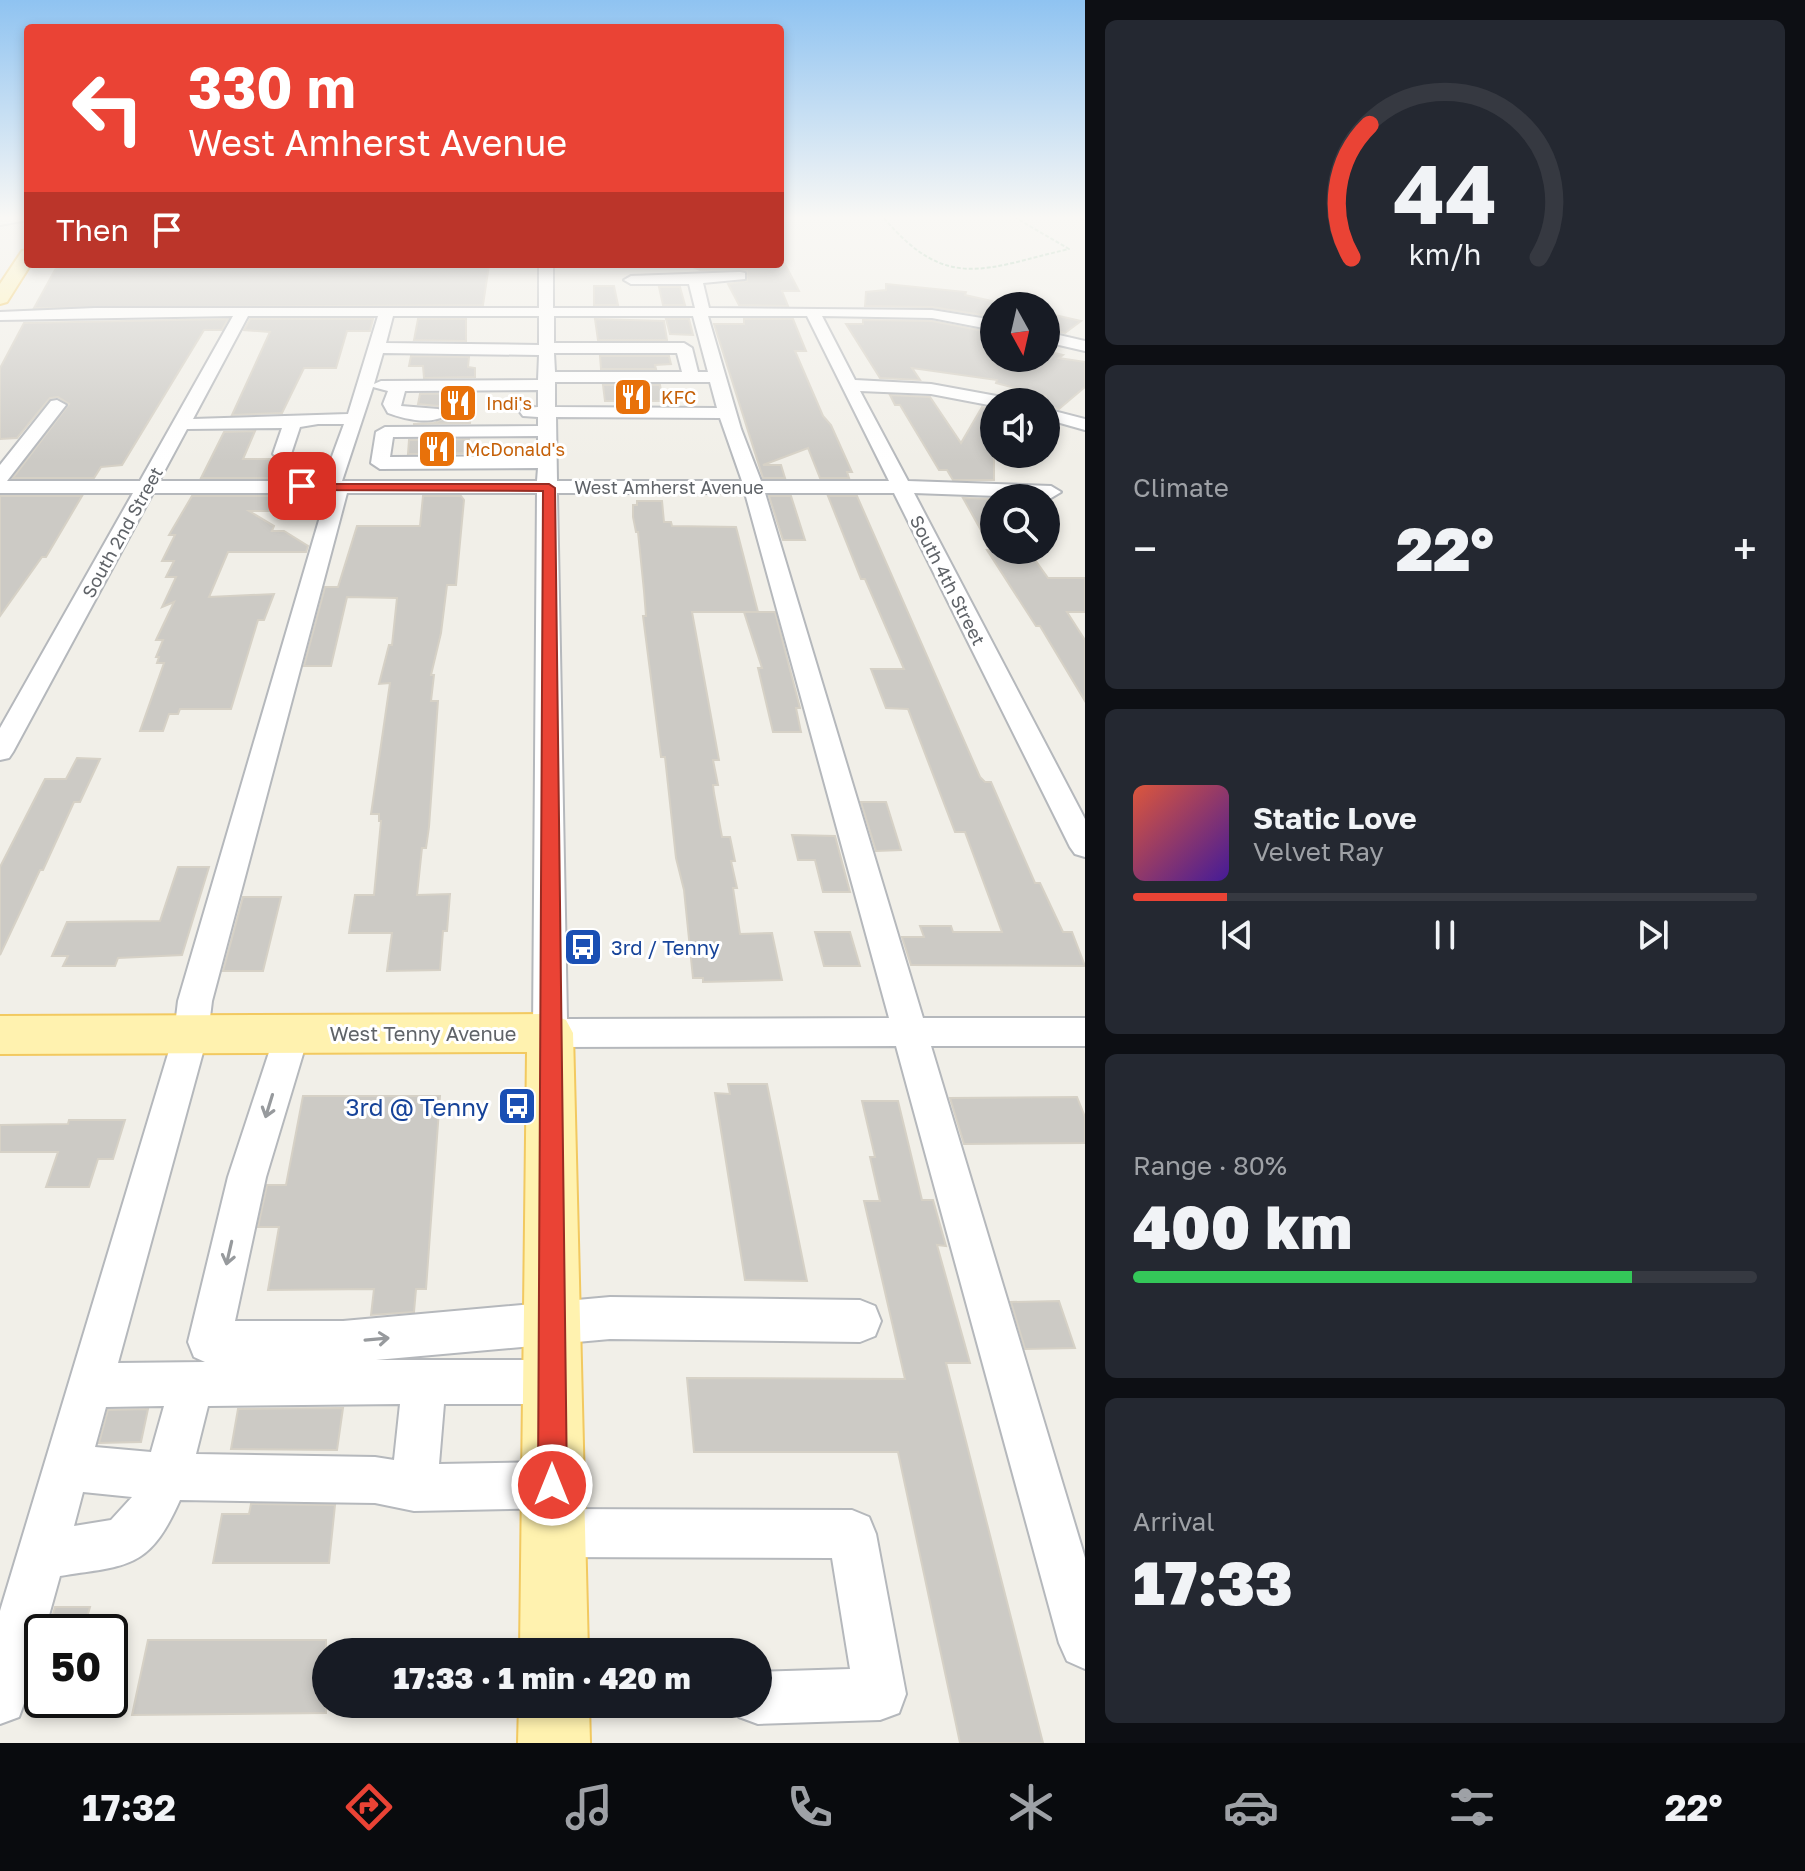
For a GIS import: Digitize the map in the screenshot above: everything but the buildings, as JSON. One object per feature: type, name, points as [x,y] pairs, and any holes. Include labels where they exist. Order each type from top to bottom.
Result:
[{"type":"main road","name":"West Tenny Avenue","points":[[0,1035],[550,1033]]},
{"type":"main road","points":[[550,1033],[554,1638]]},
{"type":"main road","points":[[554,1718],[554,1743]]},
{"type":"street","points":[[549,299],[552,334],[547,383],[550,1033]]},
{"type":"street","points":[[699,299],[727,413],[753,486],[1085,1643]]},
{"type":"street","name":"South 2nd Street","points":[[0,752],[243,312]]},
{"type":"street","points":[[0,316],[387,312],[415,316],[495,316],[552,334],[684,348],[691,377]]},
{"type":"street","points":[[0,1698],[191,1034],[195,1001],[335,486],[387,312]]},
{"type":"street","points":[[587,331],[587,320],[701,312],[907,313],[980,323]]},
{"type":"street","name":"South 4th Street","points":[[812,312],[1085,847]]},
{"type":"street","points":[[403,349],[415,316]]},
{"type":"street","points":[[495,316],[491,343],[495,379],[503,392],[502,407]]},
{"type":"street","points":[[376,348],[493,349],[552,334],[655,316]]},
{"type":"street","points":[[642,331],[656,332],[655,316]]},
{"type":"street","points":[[1060,340],[1085,346]]},
{"type":"street","points":[[547,383],[717,377]]},
{"type":"street","points":[[365,386],[495,379],[601,388],[687,389],[698,394],[704,413]]},
{"type":"street","points":[[849,385],[953,391],[980,397]]},
{"type":"street","points":[[398,386],[392,404],[394,409],[408,414],[548,422]]},
{"type":"street","points":[[594,413],[592,392],[601,388]]},
{"type":"street","points":[[0,478],[57,405]]},
{"type":"street","points":[[548,475],[500,462],[380,463],[385,432],[497,431],[594,413],[727,413]]},
{"type":"street","points":[[1060,418],[1085,425]]},
{"type":"street","points":[[182,424],[355,419]]},
{"type":"street","points":[[282,454],[293,423]]},
{"type":"street","points":[[497,431],[501,437],[500,462]]},
{"type":"street","points":[[391,486],[395,463]]},
{"type":"street","name":"West Amherst Avenue","points":[[0,487],[391,486],[548,475],[753,486],[980,490]]},
{"type":"street","name":"West Tenny Avenue","points":[[550,1033],[1085,1032]]},
{"type":"street","points":[[292,1034],[247,1177],[209,1342],[343,1342],[552,1353]]},
{"type":"street","points":[[90,1385],[424,1382],[552,1353],[610,1318],[860,1321]]},
{"type":"street","points":[[414,1488],[424,1382]]},
{"type":"street","points":[[41,1555],[123,1542],[151,1511],[167,1477],[192,1384]]},
{"type":"street","points":[[66,1467],[167,1477],[363,1480],[553,1509],[852,1534],[880,1694],[772,1698]]},
{"type":"place","name":"KFC","points":[[633,397]]},
{"type":"place","name":"Indi's","points":[[458,403]]},
{"type":"place","name":"McDonald's","points":[[437,449]]},
{"type":"place","name":"3rd / Tenny","points":[[583,947]]},
{"type":"place","name":"3rd @ Tenny","points":[[517,1106]]},
{"type":"route","points":[[302,486],[549,488],[552,1485]]}]
